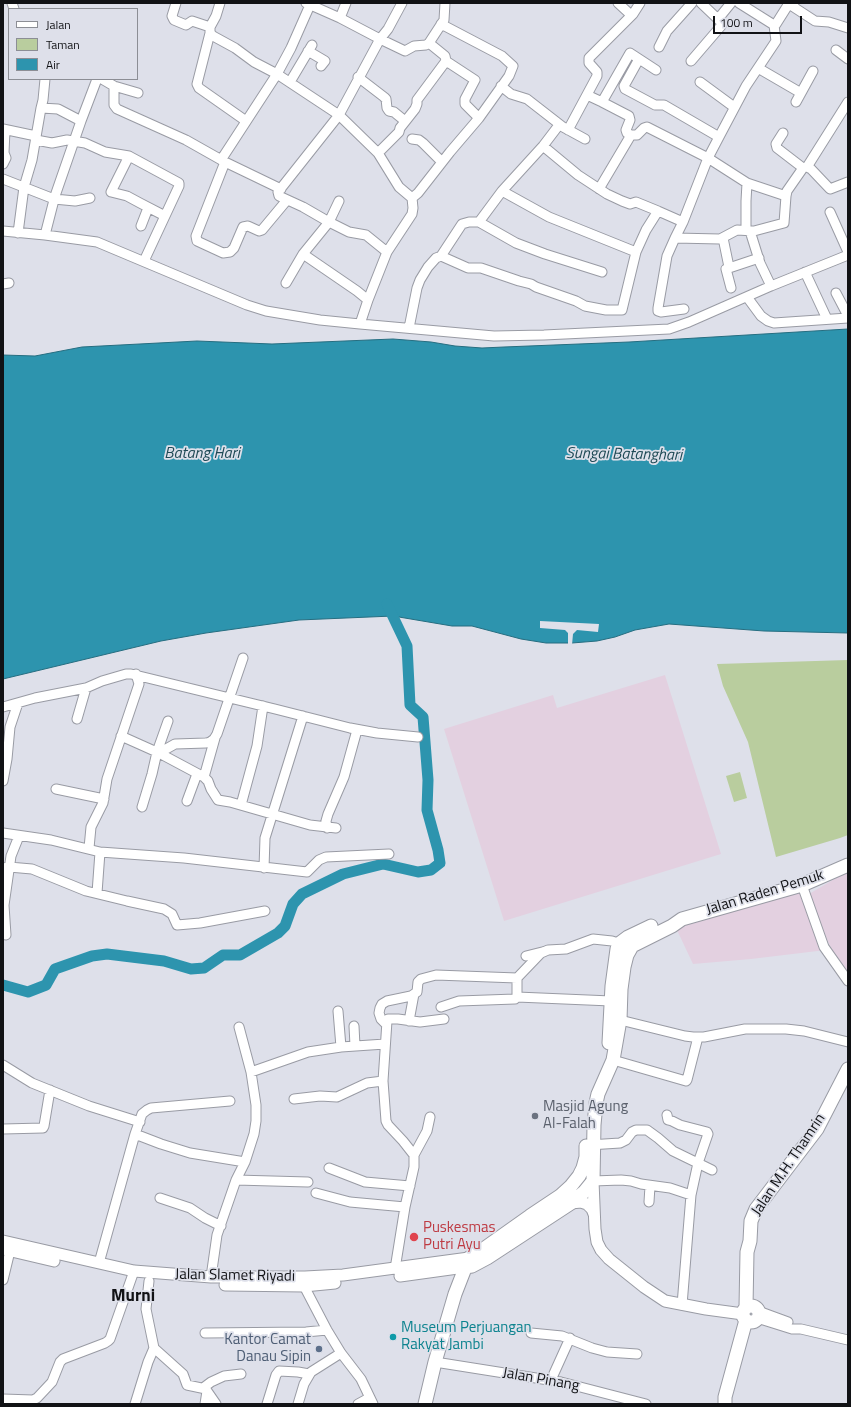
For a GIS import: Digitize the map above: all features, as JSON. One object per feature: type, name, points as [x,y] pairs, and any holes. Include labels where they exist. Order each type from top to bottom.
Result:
[{"type":"highway","name":"Jalan Raden Pemuk","points":[[625,946],[672,926],[682,919],[802,884],[848,865]]},
{"type":"highway","points":[[590,1145],[586,1108],[589,1095],[605,1061],[608,1049],[616,955],[625,946]]},
{"type":"highway","points":[[467,1262],[472,1266],[486,1258],[571,1203],[584,1192],[593,1181],[589,1162],[590,1145],[598,1094],[613,1060],[617,1045],[625,946]]},
{"type":"highway","name":"Jalan M.H. Thamrin","points":[[730,1404],[733,1400],[750,1340],[751,1314],[747,1252],[750,1241],[751,1221],[756,1209],[817,1129],[848,1069]]},
{"type":"highway","points":[[425,1404],[435,1362],[455,1294],[467,1262],[560,1196],[571,1186],[589,1162]]},
{"type":"highway","name":"Jalan M.H. Thamrin","points":[[725,1404],[725,1397],[751,1314]]},
{"type":"main road","points":[[593,1181],[594,1230],[601,1250],[609,1259],[644,1287],[665,1300],[682,1305],[751,1314]]},
{"type":"main road","points":[[571,1203],[580,1202],[587,1204],[592,1209],[594,1214]]},
{"type":"main road","name":"Jalan Slamet Riyadi","points":[[3,1241],[100,1263],[149,1281],[241,1281],[343,1275],[467,1262]]},
{"type":"main road","name":"Jalan Slamet Riyadi","points":[[7,1250],[133,1275],[211,1277],[304,1286],[378,1279],[467,1262]]},
{"type":"street","points":[[176,3],[172,16],[174,20],[186,25],[192,21],[210,30],[254,62],[290,82],[339,115],[378,153],[399,187],[412,198],[412,214],[387,252],[360,324]]},
{"type":"street","points":[[220,3],[210,30],[197,84],[199,88],[246,121]]},
{"type":"street","points":[[340,18],[346,3]]},
{"type":"street","points":[[387,252],[366,235],[349,232],[304,207],[279,196],[278,192],[339,115],[358,78],[402,3]]},
{"type":"street","points":[[287,200],[262,230],[259,231],[248,226],[243,227],[234,248],[230,252],[223,253],[197,241],[196,236],[223,161],[246,121],[277,74],[290,48],[308,4],[340,18],[400,50],[405,51],[414,46],[426,45],[429,43],[444,20],[445,3]]},
{"type":"street","points":[[618,3],[631,15]]},
{"type":"street","points":[[479,222],[502,191],[543,146],[564,127],[587,95],[597,76],[597,72],[589,63],[589,58],[631,15],[640,3]]},
{"type":"street","points":[[692,60],[722,23],[701,3]]},
{"type":"street","points":[[718,19],[731,3]]},
{"type":"street","points":[[739,3],[774,25]]},
{"type":"street","points":[[659,47],[667,31],[688,4]]},
{"type":"street","points":[[774,25],[788,4],[793,5],[815,21],[829,22],[848,28]]},
{"type":"street","points":[[412,198],[418,194],[442,162],[479,118],[509,76],[512,66],[502,56],[441,24]]},
{"type":"street","points":[[684,309],[661,312],[658,311],[667,256],[683,222],[708,158],[746,86],[776,41],[774,25]]},
{"type":"street","points":[[429,43],[445,56],[446,61],[475,80],[465,99],[465,104],[479,118]]},
{"type":"street","points":[[290,48],[309,50],[324,60],[321,66]]},
{"type":"street","points":[[290,82],[309,50]]},
{"type":"street","points":[[836,50],[848,59]]},
{"type":"street","points":[[602,102],[628,54],[630,53],[656,70]]},
{"type":"street","points":[[639,59],[624,86],[625,89],[655,105],[664,105],[719,137]]},
{"type":"street","points":[[378,153],[398,132],[417,104],[417,100],[446,61]]},
{"type":"street","points":[[758,68],[800,93]]},
{"type":"street","points":[[796,102],[813,71]]},
{"type":"street","points":[[358,78],[386,99],[387,108],[405,121]]},
{"type":"street","points":[[18,233],[24,187],[32,160],[44,94],[45,80]]},
{"type":"street","points":[[45,235],[54,200],[97,80]]},
{"type":"street","points":[[104,80],[114,86],[138,93]]},
{"type":"street","points":[[700,82],[734,107]]},
{"type":"street","points":[[114,86],[114,105],[117,109],[186,140],[223,161],[281,189]]},
{"type":"street","points":[[501,86],[511,94],[527,99],[564,127],[585,139]]},
{"type":"street","points":[[587,95],[629,116],[630,120],[626,130],[627,133],[637,135],[645,127],[708,158],[747,183],[786,196]]},
{"type":"street","points":[[675,238],[723,238],[737,230],[754,231],[784,223],[787,191],[805,167],[848,102]]},
{"type":"street","points":[[41,108],[58,109],[81,121]]},
{"type":"street","points":[[3,164],[6,158],[4,153],[4,129],[52,143],[64,140],[75,141],[89,144],[105,152],[130,156],[179,183],[179,186],[144,261]]},
{"type":"street","points":[[783,133],[776,144],[778,148],[816,173],[830,189],[848,182]]},
{"type":"street","points":[[599,189],[631,135]]},
{"type":"street","points":[[412,139],[419,140],[423,143],[442,162]]},
{"type":"street","points":[[543,146],[574,172],[599,189],[622,201],[630,204],[636,202],[683,222]]},
{"type":"street","points":[[130,156],[111,192],[127,196],[165,216]]},
{"type":"street","points":[[3,179],[54,200],[75,201],[90,198]]},
{"type":"street","points":[[747,183],[746,193],[748,231],[771,286]]},
{"type":"street","points":[[502,191],[549,217],[636,252]]},
{"type":"street","points":[[286,283],[303,254],[329,222],[338,201]]},
{"type":"street","points":[[141,226],[148,208]]},
{"type":"street","points":[[441,256],[468,268],[481,268],[532,284],[536,287],[576,301],[585,306],[621,311],[623,309],[636,252],[646,230],[658,211]]},
{"type":"street","points":[[3,231],[97,242],[266,312],[320,320],[494,336],[544,335],[669,329],[689,322],[848,254],[830,212]]},
{"type":"street","points":[[409,328],[420,280],[428,267],[436,258],[441,256],[462,224],[479,222],[516,243],[602,272]]},
{"type":"street","points":[[723,238],[729,267],[726,270],[731,288]]},
{"type":"street","points":[[303,254],[368,300]]},
{"type":"street","points":[[729,267],[759,258]]},
{"type":"street","points":[[805,272],[827,319]]},
{"type":"street","points":[[747,297],[761,316],[774,323],[848,317],[836,293]]},
{"type":"street","points":[[187,801],[201,775],[230,698],[243,658]]},
{"type":"street","points":[[3,706],[86,688],[126,674],[136,674],[357,730],[418,737]]},
{"type":"street","points":[[89,848],[90,827],[104,799],[104,789],[107,779],[139,684],[136,674]]},
{"type":"street","points":[[77,719],[86,688]]},
{"type":"street","points":[[3,781],[10,727],[18,703]]},
{"type":"street","points":[[242,805],[257,746],[263,706]]},
{"type":"street","points":[[264,868],[265,838],[303,716]]},
{"type":"street","points":[[142,807],[144,796],[168,721]]},
{"type":"street","points":[[327,828],[326,822],[328,814],[344,777],[357,730]]},
{"type":"street","points":[[121,736],[201,775],[208,781],[218,800],[242,805],[310,825],[336,828]]},
{"type":"street","points":[[158,753],[175,744],[208,743],[215,737]]},
{"type":"street","points":[[56,789],[104,799]]},
{"type":"street","points":[[3,833],[51,840],[89,848],[100,852],[184,858],[307,872],[319,860],[326,857],[389,854]]},
{"type":"street","points":[[6,935],[4,905],[6,867],[19,836]]},
{"type":"street","points":[[97,893],[100,852]]},
{"type":"street","points":[[6,867],[32,869],[69,884],[97,893],[164,909],[172,914],[177,925],[200,923],[265,911]]},
{"type":"street","points":[[802,884],[824,947],[848,981]]},
{"type":"street","points":[[526,956],[566,949],[592,939],[612,941],[625,946]]},
{"type":"street","points":[[517,997],[517,978],[544,952]]},
{"type":"street","points":[[386,1024],[381,1019],[379,1014],[382,1004],[387,1001],[411,996],[417,992],[419,980],[436,974],[517,978]]},
{"type":"street","points":[[409,1021],[414,994]]},
{"type":"street","points":[[441,1007],[459,1001],[515,999],[517,997],[611,1001]]},
{"type":"street","points":[[338,1011],[341,1047]]},
{"type":"street","points":[[414,1155],[387,1123],[383,1081],[386,1020],[420,1022],[444,1019]]},
{"type":"street","points":[[620,1020],[698,1038],[745,1029],[786,1029],[804,1031],[848,1042]]},
{"type":"street","points":[[354,1026],[356,1046]]},
{"type":"street","points":[[211,1277],[217,1235],[254,1134],[256,1113],[251,1072],[239,1027]]},
{"type":"street","points":[[613,1060],[686,1081],[698,1038]]},
{"type":"street","points":[[251,1072],[308,1052],[341,1047],[384,1044]]},
{"type":"street","points":[[3,1065],[32,1083],[89,1106],[140,1122]]},
{"type":"street","points":[[294,1099],[337,1096],[367,1084],[383,1081]]},
{"type":"street","points":[[3,1129],[43,1128],[50,1090]]},
{"type":"street","points":[[100,1263],[135,1134],[142,1114],[151,1108],[230,1101]]},
{"type":"street","points":[[667,1115],[668,1120],[680,1125],[708,1132],[708,1136],[698,1163],[691,1194],[682,1305]]},
{"type":"street","points":[[395,1269],[405,1207],[414,1167],[414,1155],[427,1132],[430,1117]]},
{"type":"street","points":[[590,1145],[620,1142],[626,1140],[632,1132],[636,1130],[647,1130],[673,1151],[712,1170]]},
{"type":"street","points":[[135,1134],[190,1153],[245,1162]]},
{"type":"street","points":[[329,1168],[365,1182],[410,1186]]},
{"type":"street","points":[[236,1180],[308,1182]]},
{"type":"street","points":[[593,1181],[621,1180],[650,1186],[670,1188],[691,1194]]},
{"type":"street","points":[[650,1186],[650,1202]]},
{"type":"street","points":[[316,1193],[344,1201],[405,1207]]},
{"type":"street","points":[[160,1198],[190,1208],[221,1226]]},
{"type":"street","points":[[3,1280],[7,1250]]},
{"type":"street","points":[[3,1399],[30,1401],[37,1398],[52,1382],[60,1362],[63,1359],[108,1341],[133,1275]]},
{"type":"street","points":[[135,1404],[154,1348],[146,1309],[149,1281]]},
{"type":"street","points":[[304,1286],[327,1330],[360,1379],[371,1401],[358,1404]]},
{"type":"street","points":[[751,1314],[794,1324],[801,1329],[848,1340]]},
{"type":"street","points":[[205,1333],[306,1332],[327,1330]]},
{"type":"street","points":[[531,1333],[562,1336],[592,1348],[607,1352],[637,1354]]},
{"type":"street","points":[[551,1380],[558,1361],[570,1338]]},
{"type":"street","points":[[154,1348],[183,1374],[187,1385],[205,1390],[216,1404]]},
{"type":"street","points":[[298,1404],[304,1384],[312,1370],[341,1352]]},
{"type":"street","name":"Jalan Pinang","points":[[435,1362],[551,1380],[643,1403]]},
{"type":"street","points":[[267,1404],[276,1375],[279,1371],[310,1374]]},
{"type":"street","points":[[205,1404],[205,1390],[211,1382],[224,1376],[241,1374]]},
{"type":"shaded area","points":[[665,675],[721,854],[504,921],[444,729],[553,695],[557,708]]},
{"type":"shaded area","points":[[848,871],[848,976],[828,942],[809,894]]},
{"type":"shaded area","points":[[803,888],[826,950],[693,964],[676,928],[685,922]]},
{"type":"green space","points":[[848,660],[848,835],[776,857],[748,742],[723,686],[717,664]]},
{"type":"green space","points":[[740,772],[747,798],[734,802],[726,776]]},
{"type":"water","points":[[848,329],[848,633],[764,631],[669,624],[635,630],[597,641],[546,643],[521,639],[472,626],[452,626],[393,616],[299,620],[161,641],[3,679],[3,355],[35,356],[82,347],[197,341],[272,344],[393,339],[482,348],[629,342]]},
{"type":"pier","points":[[540,621],[599,624],[598,632],[577,630],[573,634],[572,645],[568,645],[568,633],[565,630],[540,628]]},
{"type":"waterway","points":[[3,985],[28,992],[46,985],[55,969],[92,956],[107,954],[164,961],[191,969],[204,968],[223,955],[240,955],[278,933],[285,926],[293,904],[302,894],[343,874],[383,864],[418,872],[431,870],[440,863],[427,810],[428,780],[423,717],[410,705],[407,646],[387,604]]},
{"type":"place","name":"Masjid Agung Al-Falah","points":[[535,1116]]},
{"type":"place","name":"Puskesmas Putri Ayu","points":[[414,1237]]},
{"type":"place","name":"Museum Perjuangan Rakyat Jambi","points":[[393,1337]]},
{"type":"place","name":"Kantor Camat Danau Sipin","points":[[319,1349]]},
{"type":"district","name":"Murni","points":[[133,1297]]},
{"type":"water label","name":"Batang Hari","points":[[202,454]]},
{"type":"water label","name":"Sungai Batanghari","points":[[624,455]]}]
